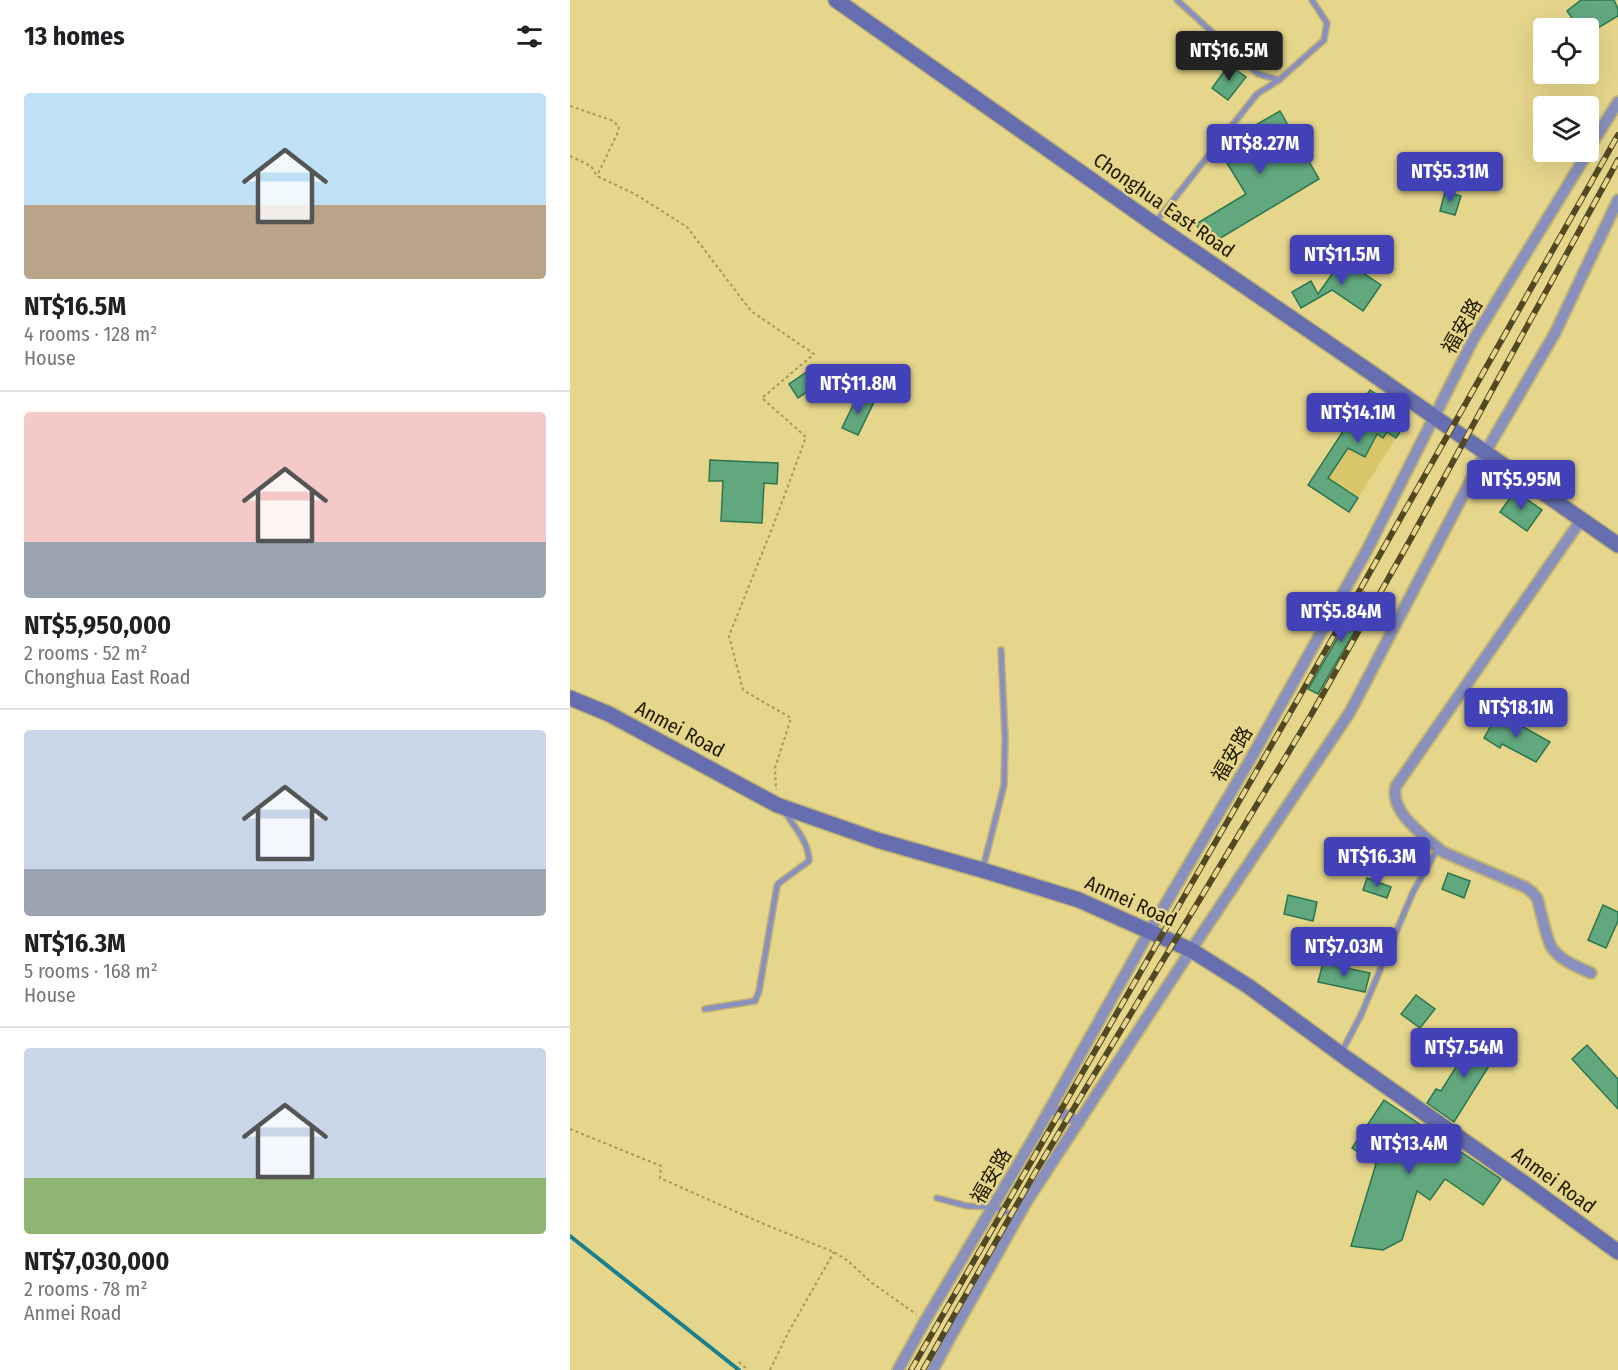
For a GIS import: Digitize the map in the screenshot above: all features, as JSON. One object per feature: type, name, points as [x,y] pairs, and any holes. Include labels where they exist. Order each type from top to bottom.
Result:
[{"type":"street","name":"Chonghua East Road","points":[[836,0],[1154,224],[1618,545]]},
{"type":"street","name":"福安路","points":[[1599,133],[1618,102]]},
{"type":"street","name":"福安路","points":[[898,1370],[1250,760],[1367,550],[1473,340],[1581,162]]},
{"type":"street","points":[[933,1370],[1018,1216],[1191,950],[1350,712],[1485,453],[1556,333],[1618,200]]},
{"type":"street","points":[[1581,520],[1396,786],[1394,793],[1395,800],[1406,818],[1443,852],[1525,886],[1532,892],[1537,898],[1551,947],[1569,963],[1591,973]]},
{"type":"street","name":"Anmei Road","points":[[570,698],[609,714],[779,805],[877,840],[1079,900],[1191,950],[1248,986],[1618,1252]]},
{"type":"street","points":[[1051,1108],[1079,1122]]},
{"type":"lane","points":[[1177,0],[1258,74],[1279,80]]},
{"type":"lane","points":[[1154,224],[1257,94],[1279,80],[1324,40],[1327,23],[1312,0]]},
{"type":"lane","points":[[982,870],[1004,785],[1005,737],[1001,650]]},
{"type":"lane","points":[[705,1009],[755,1001],[759,991],[777,886],[809,861],[809,851],[804,841],[779,805]]},
{"type":"lane","points":[[1340,1054],[1361,1015],[1413,892],[1438,848]]},
{"type":"lane","points":[[937,1198],[967,1206],[994,1207],[1018,1216]]},
{"type":"path","points":[[570,106],[612,120],[619,126],[597,176]]},
{"type":"path","points":[[570,156],[591,166],[597,176],[635,194],[687,226],[751,311],[814,354],[762,398],[806,437],[729,636],[742,690],[791,718],[775,768],[779,805]]},
{"type":"path","points":[[570,1129],[661,1166],[660,1178],[766,1226],[834,1252],[925,1321]]},
{"type":"path","points":[[770,1370],[789,1331],[834,1252]]},
{"type":"path","points":[[739,1362],[748,1370]]},
{"type":"shaded area","points":[[1367,420],[1373,432],[1383,438],[1387,432],[1396,438],[1358,498],[1328,478]]},
{"type":"building","points":[[1581,0],[1614,0],[1618,16],[1599,27],[1599,18],[1572,18],[1567,11]]},
{"type":"building","points":[[1229,65],[1246,77],[1228,100],[1212,88]]},
{"type":"building","points":[[1280,111],[1319,179],[1209,245],[1196,224],[1246,194],[1219,150]]},
{"type":"building","points":[[1445,192],[1461,196],[1455,215],[1440,211]]},
{"type":"building","points":[[1347,253],[1355,259],[1351,265],[1381,285],[1363,311],[1332,290],[1301,308],[1292,292],[1311,281],[1318,294]]},
{"type":"building","points":[[814,367],[824,381],[798,398],[789,384]]},
{"type":"building","points":[[1370,390],[1409,418],[1396,438],[1387,432],[1383,438],[1377,434],[1365,457],[1348,448],[1328,478],[1358,498],[1349,512],[1308,485]]},
{"type":"building","points":[[858,395],[874,402],[858,435],[842,428]]},
{"type":"building","points":[[710,460],[778,463],[777,484],[764,483],[762,523],[721,521],[723,481],[709,481]]},
{"type":"building","points":[[1515,491],[1542,510],[1527,531],[1500,512]]},
{"type":"building","points":[[1364,592],[1374,598],[1318,694],[1308,689]]},
{"type":"building","points":[[1497,715],[1550,742],[1536,762],[1502,744],[1500,748],[1484,738]]},
{"type":"building","points":[[1448,873],[1470,881],[1464,898],[1442,889]]},
{"type":"building","points":[[1367,878],[1391,887],[1387,898],[1363,890]]},
{"type":"building","points":[[1288,895],[1317,902],[1313,921],[1284,914]]},
{"type":"building","points":[[1603,905],[1618,912],[1618,921],[1606,948],[1588,940]]},
{"type":"building","points":[[1323,963],[1370,973],[1365,992],[1318,982]]},
{"type":"building","points":[[1416,995],[1435,1009],[1420,1028],[1401,1014]]},
{"type":"building","points":[[1475,1037],[1488,1046],[1492,1039],[1502,1045],[1454,1122],[1427,1103],[1436,1089],[1441,1091]]},
{"type":"building","points":[[1587,1045],[1618,1079],[1618,1109],[1572,1059]]},
{"type":"building","points":[[1384,1100],[1501,1179],[1483,1205],[1445,1179],[1430,1200],[1417,1191],[1402,1240],[1383,1250],[1351,1246],[1376,1164],[1352,1148]]},
{"type":"waterway","points":[[570,1236],[739,1370]]},
{"type":"railway","points":[[911,1370],[1294,706],[1618,135]]},
{"type":"railway","points":[[923,1370],[1036,1171],[1311,715],[1409,542],[1618,160]]}]
